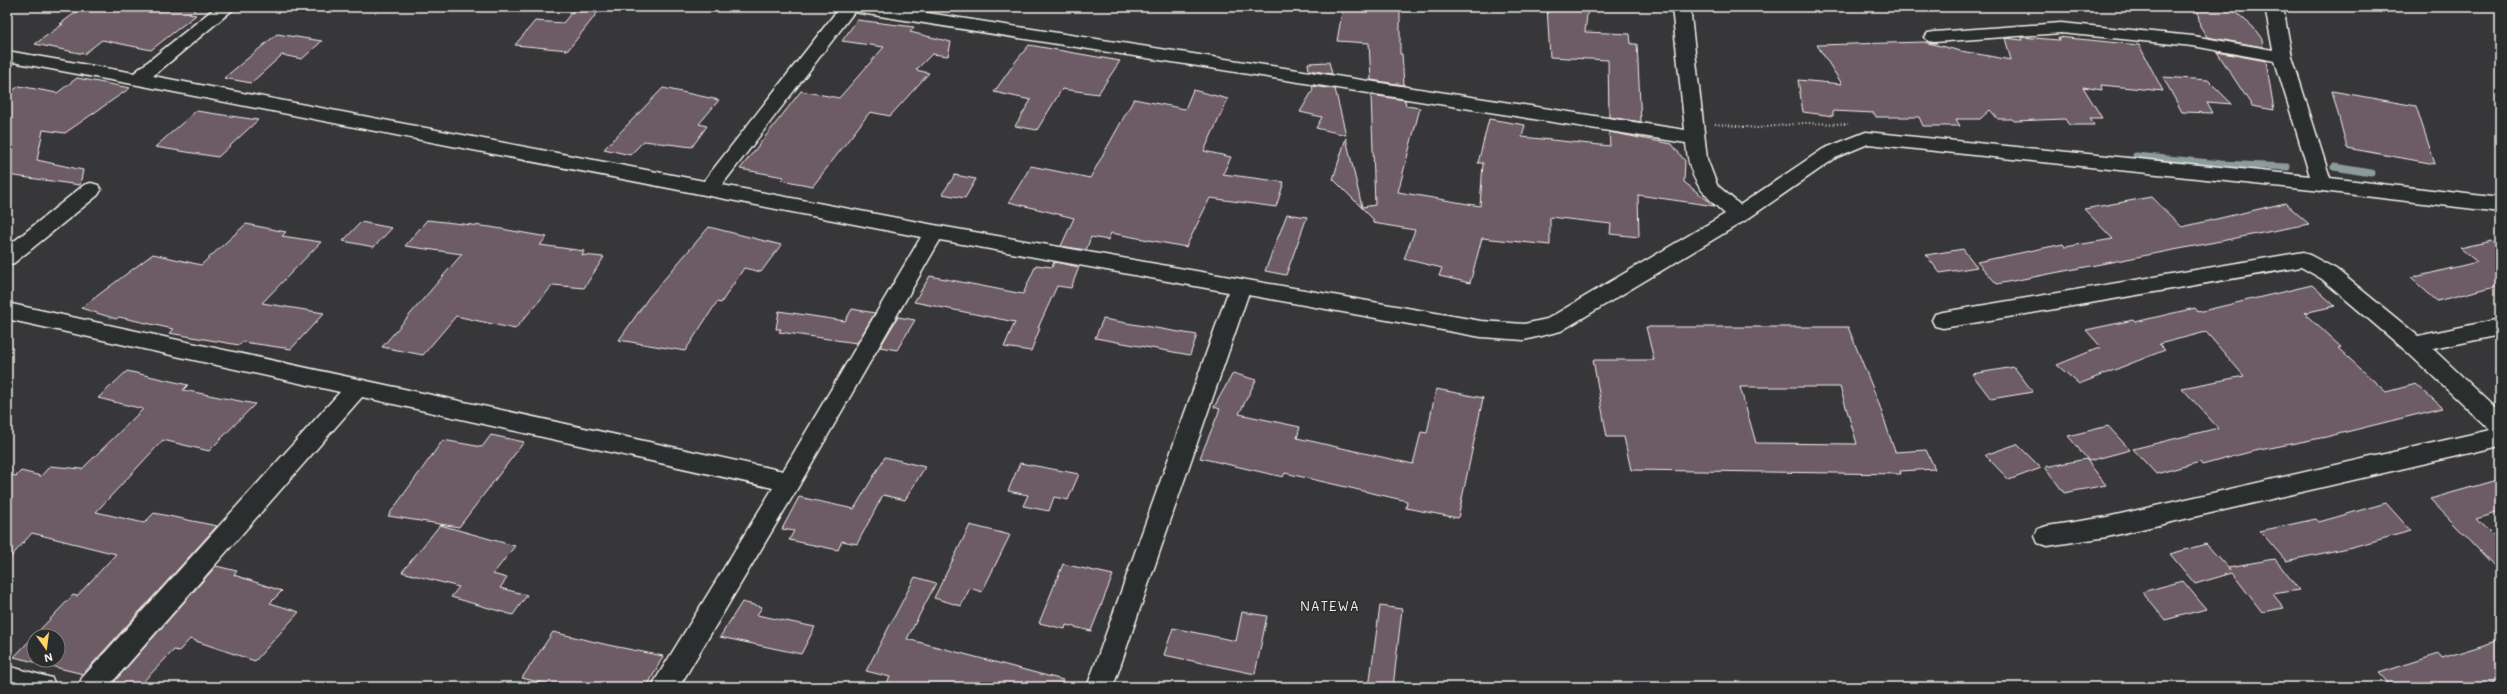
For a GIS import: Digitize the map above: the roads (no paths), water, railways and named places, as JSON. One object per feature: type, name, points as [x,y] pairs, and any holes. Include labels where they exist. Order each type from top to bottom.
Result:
[{"type":"street","points":[[138,79],[227,7]]},
{"type":"street","points":[[708,189],[849,7]]},
{"type":"street","points":[[856,7],[1694,138]]},
{"type":"street","points":[[1681,7],[1697,159],[1709,188],[1740,215]]},
{"type":"street","points":[[2274,7],[2283,57],[2322,184]]},
{"type":"street","points":[[1934,37],[2060,28],[2193,41],[2283,57]]},
{"type":"street","points":[[7,56],[138,79],[934,232],[1481,329],[1524,332],[1553,325],[1740,215],[1830,153],[1866,138],[2322,184],[2500,205]]},
{"type":"street","points":[[7,258],[91,190]]},
{"type":"street","points":[[664,687],[789,482],[934,232]]},
{"type":"street","points":[[1942,320],[2304,260],[2329,274],[2414,345],[2500,426]]},
{"type":"street","points":[[1100,687],[1240,287]]},
{"type":"street","points":[[7,311],[789,482]]},
{"type":"street","points":[[2414,345],[2500,327]]},
{"type":"street","points":[[91,687],[358,387]]},
{"type":"street","points":[[2047,536],[2107,527],[2500,438]]},
{"type":"street","points":[[7,678],[43,687]]},
{"type":"waterway","points":[[2136,156],[2221,164],[2287,167]]},
{"type":"waterway","points":[[2334,167],[2371,173]]},
{"type":"district","name":"NATEWA","points":[[1330,605]]}]
